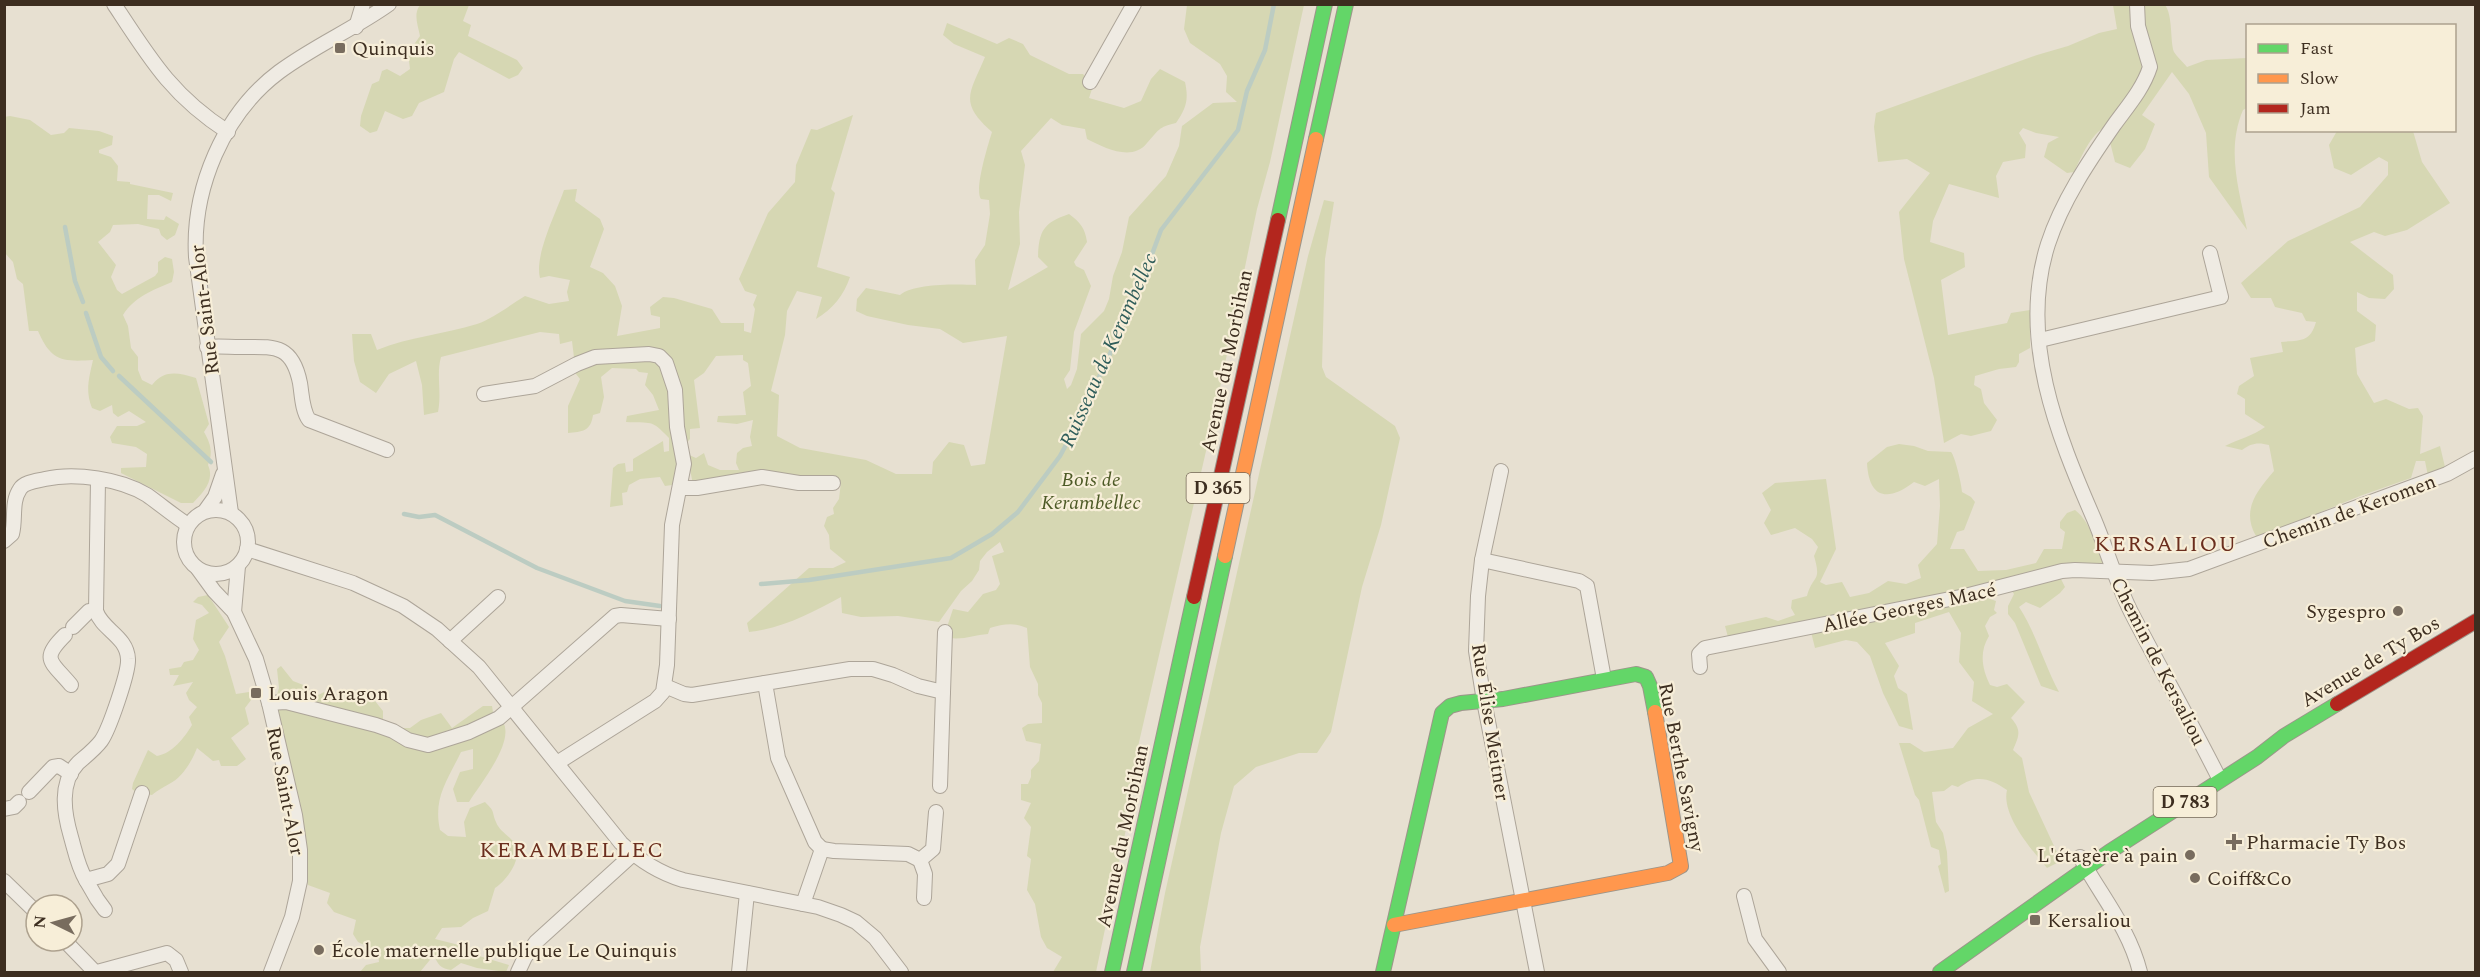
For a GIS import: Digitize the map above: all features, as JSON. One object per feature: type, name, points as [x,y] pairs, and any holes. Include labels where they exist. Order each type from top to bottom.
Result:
[{"type":"main road","name":"Avenue du Morbihan","points":[[1112,972],[1325,4]]},
{"type":"main road","name":"Avenue du Morbihan","points":[[1134,972],[1346,4]]},
{"type":"main road","name":"Avenue de Ty Bos","points":[[1940,972],[2148,811],[2218,776],[2475,621]]},
{"type":"main road","name":"Rue Berthe Savigny","points":[[1383,972],[1442,713],[1450,706],[1636,674],[1646,677],[1650,686],[1682,866],[1668,873],[1523,902]]},
{"type":"main road","name":"Avenue de Ty Bos","points":[[1925,972],[2083,863]]},
{"type":"main road","points":[[1394,925],[1523,902]]},
{"type":"street","points":[[114,4],[177,93],[204,116],[228,132]]},
{"type":"street","points":[[356,27],[363,4]]},
{"type":"street","name":"Rue Saint-Alor","points":[[231,513],[198,283],[195,223],[205,182],[228,132],[247,104],[278,73],[356,27],[375,9],[389,4]]},
{"type":"street","points":[[1090,82],[1134,4]]},
{"type":"street","name":"Chemin de Kersaliou","points":[[2136,4],[2138,26],[2150,67],[2136,95],[2087,167],[2056,225],[2044,261],[2040,291],[2040,340],[2044,380],[2053,417],[2130,610],[2218,776]]},
{"type":"street","points":[[2040,340],[2221,297],[2210,254]]},
{"type":"street","points":[[207,347],[268,346],[284,352],[296,370],[304,412],[309,420],[387,450]]},
{"type":"street","points":[[484,394],[535,386],[595,357],[639,353],[659,356],[670,369],[675,390],[677,427],[684,459],[672,525],[665,686],[659,698],[650,705],[557,763]]},
{"type":"street","name":"Chemin de Keromen","points":[[2114,573],[2165,572],[2208,563],[2447,474],[2475,458]]},
{"type":"street","name":"Rue Saint-Alor","points":[[205,511],[216,494],[225,469]]},
{"type":"street","name":"Rue Élise Meitner","points":[[1501,471],[1482,560],[1476,651],[1537,972]]},
{"type":"street","points":[[4,541],[12,534],[15,499],[22,486],[64,476],[125,485],[140,492],[188,525]]},
{"type":"street","points":[[680,488],[697,488],[762,477],[799,483],[833,483]]},
{"type":"street","points":[[99,480],[96,611],[123,643],[127,650],[128,667],[103,739],[76,766],[64,797],[65,812],[76,857],[96,899],[105,910]]},
{"type":"street","points":[[234,612],[238,566],[247,549],[245,528],[231,513],[222,510],[205,511],[194,518],[184,534],[186,554],[198,569],[221,574],[238,566]]},
{"type":"street","points":[[247,549],[327,573],[372,591],[414,613],[450,641],[479,668],[621,843],[648,865],[675,878],[832,911],[856,922],[876,938],[901,972]]},
{"type":"street","points":[[1482,560],[1579,581],[1587,586],[1604,679]]},
{"type":"street","name":"Rue Saint-Alor","points":[[198,569],[214,591],[234,612],[256,659],[269,703],[295,815],[301,867],[296,904],[271,972]]},
{"type":"street","name":"Allée Georges Macé","points":[[1700,667],[1699,654],[1705,648],[1965,596],[2030,581],[2054,572],[2075,570],[2114,573]]},
{"type":"street","points":[[450,641],[498,597]]},
{"type":"street","points":[[71,685],[50,659],[52,648],[89,611],[96,611]]},
{"type":"street","points":[[269,703],[286,702],[375,725],[393,731],[408,740],[428,745],[492,722],[615,616],[669,619]]},
{"type":"street","points":[[940,786],[945,632]]},
{"type":"street","points":[[665,686],[692,695],[850,669],[873,669],[918,686],[943,692]]},
{"type":"street","points":[[765,683],[778,758],[815,842],[822,849],[834,852],[908,854],[920,860],[925,874],[924,898]]},
{"type":"street","points":[[4,809],[14,807],[53,767],[59,766],[71,774]]},
{"type":"street","points":[[86,880],[108,874],[118,864],[142,793]]},
{"type":"street","points":[[920,860],[933,849],[936,812]]},
{"type":"street","points":[[803,904],[822,849]]},
{"type":"street","points":[[520,972],[536,942],[633,854]]},
{"type":"street","points":[[2083,863],[2119,920],[2132,948],[2139,972]]},
{"type":"street","points":[[4,881],[24,900]]},
{"type":"street","points":[[739,972],[747,893]]},
{"type":"street","points":[[1744,896],[1755,939],[1779,972]]},
{"type":"street","points":[[77,953],[96,972],[162,953],[173,956],[181,972]]},
{"type":"green space","points":[[420,5],[469,5],[463,21],[471,25],[468,36],[517,60],[523,68],[518,75],[509,79],[459,52],[454,59],[444,92],[419,103],[412,116],[403,119],[385,111],[377,131],[370,133],[360,126],[372,84],[379,81],[382,71],[387,69],[400,76],[410,69],[408,53],[420,36],[416,16]]},
{"type":"green space","name":"Bois de Kerambellec","points":[[1187,5],[1304,5],[1270,162],[1257,209],[1215,412],[1137,751],[1130,810],[1096,972],[1053,972],[1062,957],[1047,948],[1041,937],[1035,904],[1027,890],[1031,859],[1027,856],[1031,827],[1024,818],[1031,803],[1021,800],[1021,784],[1028,784],[1031,770],[1039,761],[1041,744],[1026,741],[1022,728],[1028,724],[1042,723],[1042,703],[1038,695],[1038,684],[1030,667],[1027,628],[1013,624],[1004,625],[990,628],[988,634],[949,638],[947,627],[953,609],[968,612],[983,594],[996,590],[1000,584],[992,556],[1004,552],[1000,542],[980,561],[979,570],[972,581],[961,591],[939,622],[898,616],[861,617],[842,613],[841,597],[786,623],[749,632],[747,623],[809,568],[833,568],[846,562],[830,549],[829,535],[824,526],[827,517],[834,514],[833,508],[839,499],[841,482],[818,478],[693,485],[689,455],[696,458],[704,453],[708,465],[720,470],[739,470],[736,463],[737,453],[743,448],[752,446],[750,437],[753,420],[737,424],[717,422],[718,416],[746,415],[743,392],[751,386],[748,363],[743,360],[743,355],[716,356],[704,373],[694,380],[700,428],[690,429],[690,439],[672,485],[665,486],[660,477],[640,479],[629,485],[627,492],[622,493],[623,505],[610,507],[613,468],[625,463],[626,472],[633,471],[633,459],[663,441],[664,452],[669,451],[669,438],[658,427],[650,423],[626,422],[627,416],[659,410],[653,395],[645,385],[648,373],[639,372],[636,369],[612,368],[601,377],[604,397],[600,413],[593,415],[585,430],[568,433],[568,406],[580,379],[576,374],[572,341],[560,344],[559,334],[540,332],[441,357],[438,412],[424,415],[422,385],[416,361],[389,374],[376,393],[360,382],[354,361],[352,334],[371,334],[377,350],[477,324],[525,296],[549,304],[569,301],[567,292],[570,280],[549,276],[540,278],[539,269],[543,247],[564,190],[577,189],[575,201],[600,219],[604,229],[590,267],[603,273],[615,286],[622,306],[617,336],[660,328],[660,317],[651,315],[650,307],[663,297],[712,309],[721,323],[744,323],[744,331],[751,333],[755,309],[753,305],[757,295],[745,291],[739,279],[768,213],[795,182],[796,165],[811,129],[817,130],[853,115],[831,189],[835,193],[817,267],[850,277],[837,301],[816,319],[822,297],[797,291],[787,311],[785,335],[771,391],[779,395],[777,436],[800,448],[866,460],[896,474],[932,474],[933,462],[949,442],[964,445],[971,466],[985,464],[1007,336],[963,343],[940,329],[908,325],[867,316],[856,311],[857,299],[866,288],[900,295],[925,286],[976,285],[975,260],[985,245],[990,214],[989,200],[981,199],[979,187],[992,132],[974,113],[970,97],[985,57],[954,44],[943,35],[947,23],[997,44],[1009,38],[1023,44],[1030,55],[1069,74],[1083,74],[1093,86],[1089,98],[1124,108],[1141,101],[1151,79],[1160,69],[1185,82],[1186,104],[1176,123],[1162,128],[1141,149],[1134,152],[1118,151],[1102,146],[1087,139],[1085,129],[1062,125],[1051,118],[1021,151],[1025,165],[1019,212],[1020,244],[1008,290],[1048,267],[1038,257],[1041,234],[1053,221],[1069,214],[1081,226],[1087,242],[1074,262],[1076,266],[1084,270],[1091,286],[1074,332],[1070,370],[1064,379],[1067,389],[1077,369],[1081,334],[1104,311],[1109,299],[1129,217],[1166,176],[1179,146],[1182,126],[1213,103],[1237,102],[1226,92],[1227,76],[1220,64],[1190,43],[1184,29]]},
{"type":"green space","points":[[2113,5],[2165,5],[2168,9],[2174,52],[2187,67],[2206,60],[2246,58],[2246,108],[2243,110],[2238,125],[2235,155],[2247,230],[2209,177],[2206,133],[2189,94],[2172,72],[2142,115],[2155,124],[2145,149],[2130,168],[2115,162],[2106,126],[2091,140],[2074,172],[2067,173],[2044,157],[2048,143],[2059,137],[2023,128],[2019,133],[2026,145],[2025,158],[2003,162],[1996,176],[1999,198],[1949,184],[1933,221],[1930,242],[1964,253],[1965,267],[1941,280],[1948,335],[2007,323],[2011,313],[2030,310],[2030,348],[2019,354],[2016,367],[1975,376],[1974,385],[1981,389],[1984,403],[1997,420],[1991,431],[1971,436],[1961,434],[1944,443],[1934,378],[1904,259],[1899,212],[1930,173],[1907,159],[1878,162],[1874,127],[1876,113],[2099,33],[2117,29]]},
{"type":"green space","points":[[4,117],[30,120],[51,135],[64,133],[69,128],[99,131],[113,136],[112,145],[99,150],[99,153],[111,157],[118,166],[117,181],[173,193],[171,201],[159,195],[148,195],[147,219],[164,220],[166,216],[179,224],[175,235],[167,240],[161,235],[159,229],[138,224],[113,225],[110,232],[98,242],[116,265],[111,277],[117,290],[122,294],[155,276],[158,272],[158,262],[165,257],[172,259],[174,272],[172,282],[138,299],[123,315],[128,326],[131,348],[138,357],[138,370],[142,380],[152,385],[167,374],[196,378],[209,424],[204,432],[211,452],[208,465],[209,481],[193,503],[181,503],[121,473],[121,468],[146,467],[147,454],[136,447],[112,443],[110,437],[117,426],[137,426],[146,422],[129,411],[118,417],[113,413],[112,405],[100,411],[92,408],[88,390],[93,360],[73,361],[59,358],[48,348],[38,331],[29,331],[23,284],[17,279],[13,262],[5,253]]},
{"type":"green space","points":[[2336,132],[2413,132],[2422,162],[2450,203],[2407,230],[2385,236],[2374,232],[2350,242],[2393,275],[2394,289],[2385,299],[2369,298],[2357,292],[2357,311],[2376,325],[2375,341],[2355,348],[2357,374],[2374,403],[2386,399],[2409,409],[2418,408],[2423,416],[2420,454],[2440,446],[2445,467],[2428,476],[2425,461],[2416,461],[2411,478],[2262,536],[2256,536],[2250,518],[2253,501],[2274,471],[2269,445],[2255,444],[2242,450],[2225,446],[2265,427],[2245,414],[2245,399],[2237,394],[2239,386],[2254,376],[2250,358],[2283,352],[2281,342],[2307,337],[2314,329],[2316,322],[2306,321],[2302,313],[2275,307],[2271,298],[2251,298],[2241,283],[2288,241],[2360,207],[2388,175],[2388,162],[2379,157],[2351,175],[2334,168],[2329,145]]},
{"type":"green space","points":[[1324,200],[1334,202],[1325,259],[1322,367],[1326,377],[1395,426],[1400,438],[1381,525],[1362,587],[1331,732],[1317,753],[1299,753],[1256,767],[1234,786],[1221,833],[1200,947],[1201,972],[1150,972],[1165,893],[1308,256]]},
{"type":"green space","points":[[1899,444],[1928,451],[1951,452],[1953,455],[1962,492],[1975,502],[1964,530],[1957,532],[1950,549],[1964,549],[1978,571],[2006,570],[2036,563],[2044,549],[2062,549],[2065,532],[2060,528],[2060,522],[2067,513],[2075,510],[2086,522],[2106,562],[2101,566],[2060,577],[2065,587],[2040,608],[2026,602],[2019,607],[2059,692],[2041,686],[2015,623],[2008,614],[2008,606],[2014,594],[2010,588],[1984,597],[1996,601],[1994,610],[1997,613],[1990,617],[1985,626],[1989,636],[1983,654],[1985,673],[1990,685],[1997,687],[2007,684],[2025,702],[2011,718],[2017,726],[2018,733],[2013,750],[2022,758],[2029,792],[2061,861],[2047,868],[2026,842],[2013,821],[2006,800],[2007,790],[1983,779],[1971,780],[1958,787],[1952,785],[1944,791],[1932,792],[1936,822],[1943,833],[1947,852],[1949,891],[1945,893],[1938,866],[1941,864],[1939,850],[1931,847],[1919,800],[1915,795],[1899,743],[1910,743],[1924,752],[1953,748],[1968,728],[1993,714],[1972,701],[1974,682],[1959,662],[1961,633],[1949,612],[1915,623],[1915,633],[1885,643],[1899,666],[1894,676],[1898,688],[1907,694],[1913,730],[1899,726],[1883,693],[1870,656],[1857,642],[1846,640],[1815,648],[1810,628],[1728,637],[1725,626],[1766,617],[1778,621],[1795,615],[1791,608],[1792,600],[1807,596],[1816,578],[1814,556],[1818,547],[1812,539],[1795,528],[1771,535],[1764,523],[1771,510],[1762,493],[1775,483],[1826,479],[1836,549],[1820,582],[1826,585],[1842,582],[1850,597],[1869,593],[1888,581],[1906,584],[1921,578],[1918,565],[1937,544],[1940,506],[1939,479],[1925,486],[1914,482],[1896,493],[1882,493],[1872,484],[1867,463],[1887,447]]},
{"type":"green space","points":[[208,595],[229,627],[219,642],[236,694],[249,692],[251,700],[245,708],[249,724],[231,738],[246,759],[237,766],[221,766],[219,760],[213,761],[197,748],[186,769],[174,781],[152,795],[136,792],[132,789],[133,783],[148,750],[157,756],[168,752],[182,740],[192,725],[189,717],[197,707],[189,700],[186,693],[193,682],[173,686],[179,675],[170,675],[169,669],[181,667],[184,662],[193,660],[199,650],[193,639],[196,620],[209,613],[202,605],[193,602],[198,597]]},
{"type":"green space","points":[[281,666],[293,681],[306,686],[309,691],[308,699],[324,692],[326,695],[351,702],[361,697],[366,700],[371,696],[383,711],[383,729],[397,733],[402,728],[410,728],[421,720],[441,713],[452,728],[483,706],[492,706],[493,712],[489,728],[503,722],[505,730],[504,740],[495,763],[469,802],[457,802],[453,789],[460,772],[473,769],[473,749],[461,752],[446,781],[438,808],[438,819],[440,830],[448,836],[466,837],[464,822],[470,808],[485,802],[492,810],[500,828],[515,844],[517,856],[508,875],[495,888],[488,911],[461,927],[442,928],[435,939],[459,945],[479,956],[509,965],[506,972],[461,963],[451,970],[440,966],[434,955],[420,972],[360,972],[366,965],[379,962],[378,952],[358,942],[353,934],[356,920],[334,912],[327,903],[330,893],[308,885],[306,878],[292,771],[278,720],[277,669]]},
{"type":"waterway","name":"Ruisseau de Kerambellec","points":[[761,584],[809,580],[951,558],[992,534],[1018,512],[1060,456],[1074,430],[1134,303],[1161,230],[1238,130],[1247,91],[1265,50],[1274,4]]},
{"type":"waterway","name":"Ruisseau de Kerambellec","points":[[65,227],[75,281],[83,302]]},
{"type":"waterway","name":"Ruisseau de Kerambellec","points":[[86,313],[101,357],[113,371]]},
{"type":"waterway","name":"Ruisseau de Kerambellec","points":[[119,376],[211,462]]},
{"type":"waterway","name":"Ruisseau de Kerambellec","points":[[404,514],[419,517],[435,515],[537,568],[625,601],[660,606]]},
{"type":"traffic: fast","points":[[1278,220],[1325,4]]},
{"type":"traffic: fast","points":[[1316,139],[1346,4]]},
{"type":"traffic: fast","points":[[1134,972],[1225,556]]},
{"type":"traffic: fast","points":[[1112,972],[1194,597]]},
{"type":"traffic: fast","points":[[1383,972],[1442,713],[1450,706],[1461,703],[1503,699],[1636,674],[1646,677],[1655,712]]},
{"type":"traffic: fast","points":[[1940,972],[2109,852],[2257,757],[2284,736],[2337,704]]},
{"type":"traffic: slow","points":[[1225,556],[1316,139]]},
{"type":"traffic: slow","points":[[1394,925],[1668,873],[1681,866],[1655,712]]},
{"type":"traffic: jam","points":[[1194,597],[1278,220]]},
{"type":"traffic: jam","points":[[2337,704],[2476,621]]},
{"type":"place","name":"Quinquis","points":[[340,48]]},
{"type":"place","name":"Sygespro","points":[[2398,611]]},
{"type":"place","name":"Louis Aragon","points":[[256,693]]},
{"type":"place","name":"Pharmacie Ty Bos","points":[[2234,842]]},
{"type":"place","name":"L'étagère à pain","points":[[2190,855]]},
{"type":"place","name":"Coiff&Co","points":[[2195,878]]},
{"type":"place","name":"Kersaliou","points":[[2035,920]]},
{"type":"place","name":"École maternelle publique Le Quinquis","points":[[319,950]]},
{"type":"district","name":"KERSALIOU","points":[[2166,543]]},
{"type":"district","name":"KERAMBELLEC","points":[[572,849]]}]
